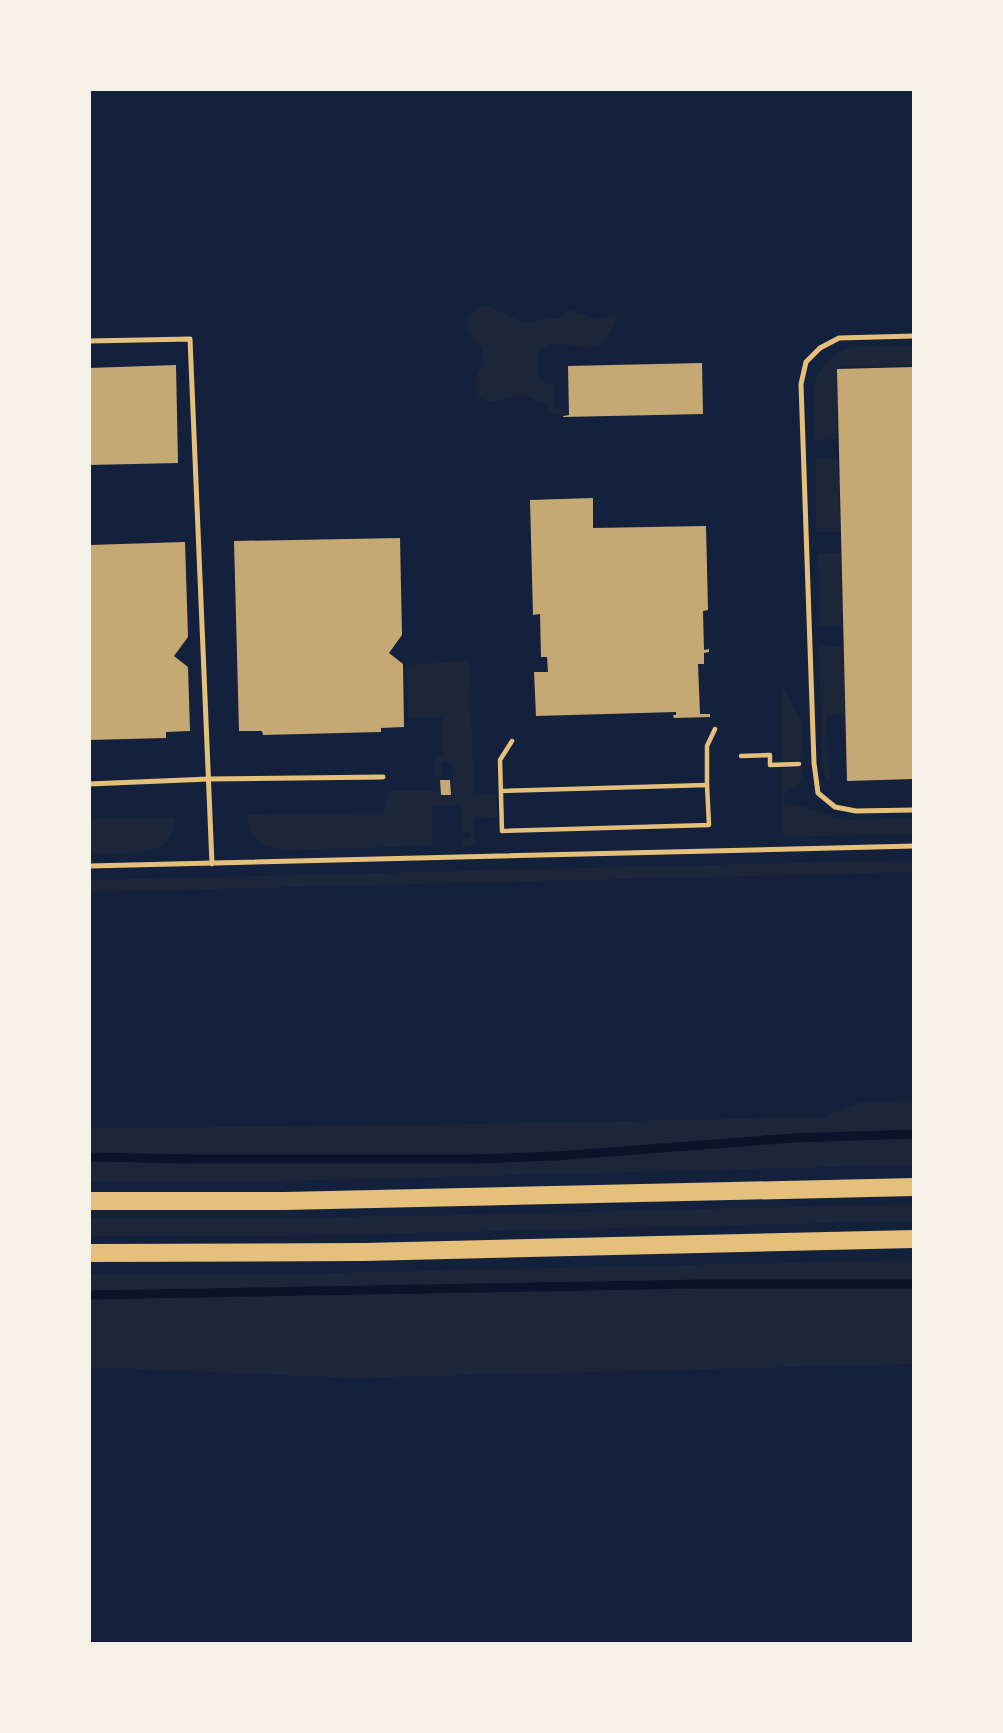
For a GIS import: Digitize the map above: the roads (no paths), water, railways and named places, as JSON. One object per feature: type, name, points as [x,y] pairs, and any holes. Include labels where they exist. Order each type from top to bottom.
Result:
[{"type":"main road","points":[[89,1201],[298,1201],[914,1187]]},
{"type":"main road","points":[[89,1253],[352,1252],[914,1239]]},
{"type":"lane","points":[[914,336],[839,338],[820,348],[806,362],[801,384],[814,763],[818,793],[835,807],[856,811],[914,810]]},
{"type":"lane","points":[[89,341],[190,339],[212,864]]},
{"type":"lane","points":[[89,783],[383,777]]},
{"type":"lane","points":[[89,866],[914,846]]},
{"type":"waterway","points":[[89,1157],[473,1159],[557,1156],[793,1138],[914,1134]]},
{"type":"waterway","points":[[89,1295],[702,1284],[914,1284]]}]
